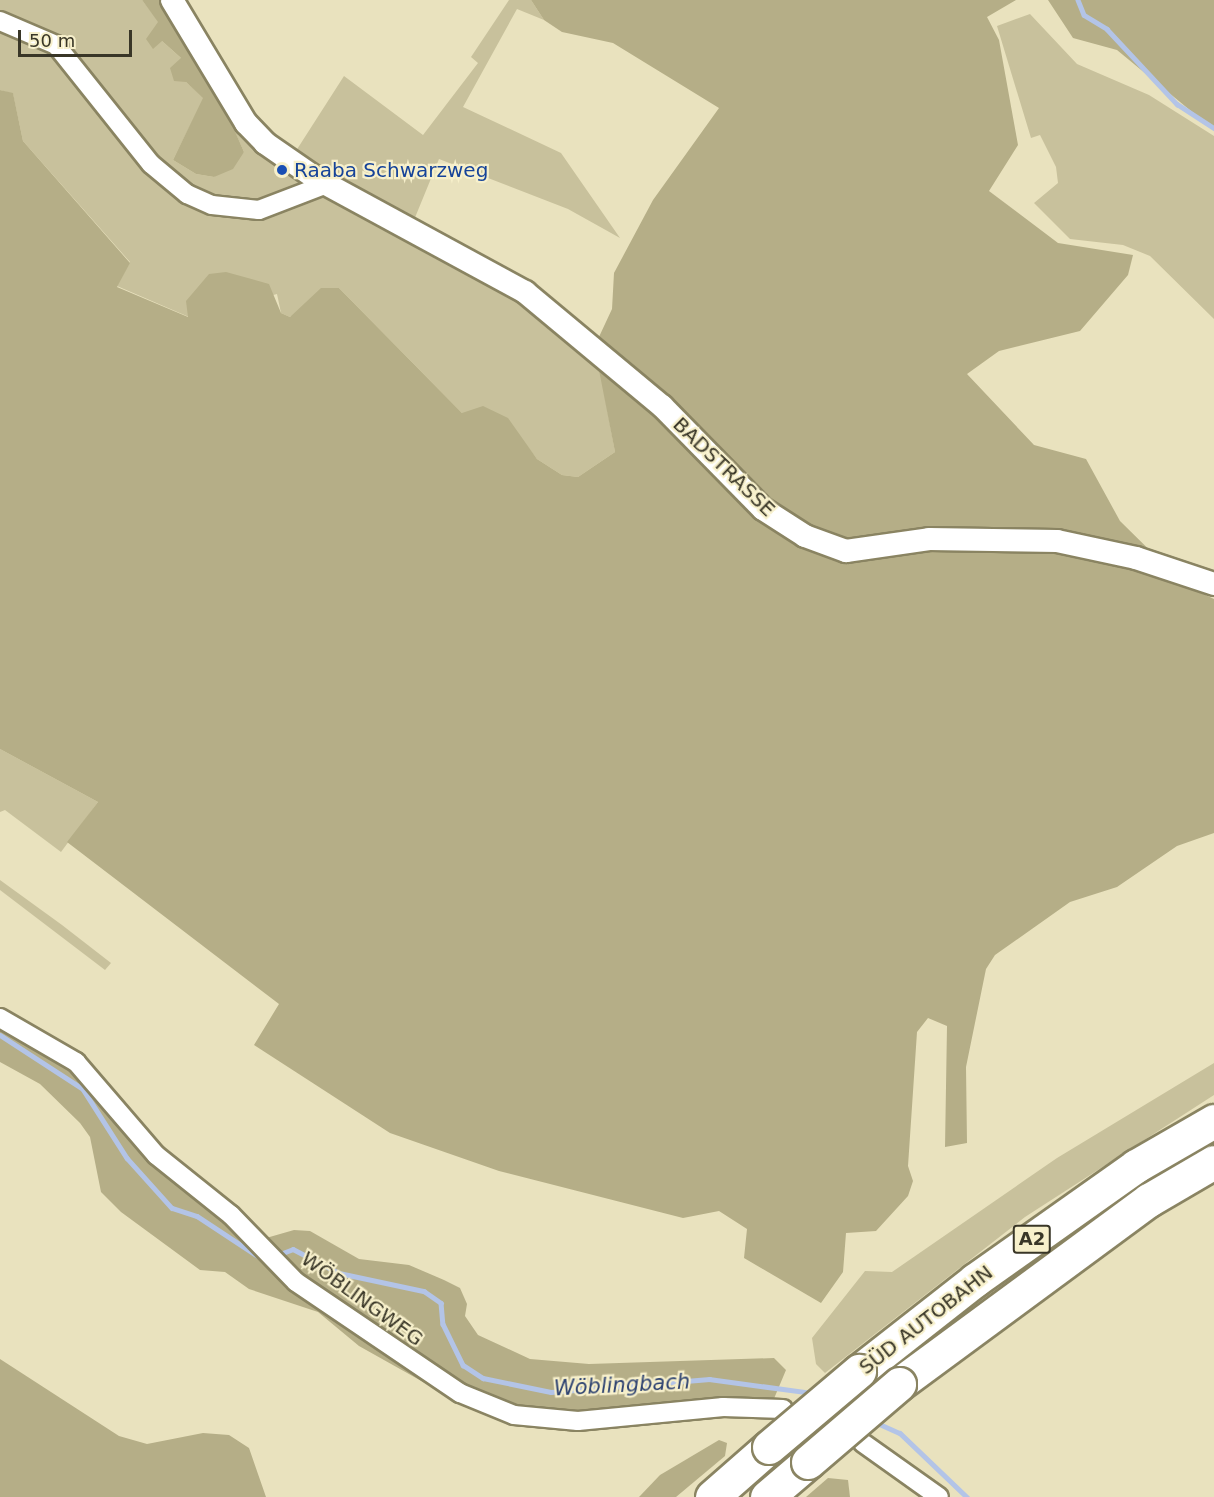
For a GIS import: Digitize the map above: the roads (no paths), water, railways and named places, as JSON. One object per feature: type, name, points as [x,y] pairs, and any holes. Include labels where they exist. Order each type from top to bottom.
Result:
[{"type":"highway","name":"SÜD AUTOBAHN","points":[[712,1497],[859,1371],[1117,1179],[1214,1121]]},
{"type":"highway","name":"SÜD AUTOBAHN","points":[[767,1497],[899,1384],[1140,1206],[1214,1162]]},
{"type":"street","name":"BADSTRASSE","points":[[172,0],[256,135],[327,184],[471,259],[556,315],[662,406],[764,509],[805,536],[846,550],[929,539],[1057,541],[1137,558],[1214,584]]},
{"type":"street","points":[[0,21],[56,45],[151,164],[187,194],[212,205],[259,210],[327,184]]},
{"type":"street","name":"WÖBLINGWEG","points":[[0,1018],[76,1062],[156,1155],[262,1246],[281,1268],[410,1363],[460,1393],[514,1415],[617,1421],[723,1407],[783,1409]]},
{"type":"street","points":[[863,1443],[903,1467],[939,1497]]},
{"type":"waterway","points":[[1078,0],[1084,15],[1107,29],[1177,104],[1214,128]]},
{"type":"waterway","name":"Wöblingbach","points":[[0,1035],[83,1089],[127,1158],[172,1208],[197,1216],[261,1258]]},
{"type":"waterway","name":"Wöblingbach","points":[[275,1256],[293,1249],[339,1273],[424,1291],[441,1303],[443,1324],[463,1365],[483,1378],[551,1392],[709,1379],[813,1393]]},
{"type":"waterway","name":"Wöblingbach","points":[[875,1422],[900,1433],[967,1497]]},
{"type":"place","name":"Raaba Schwarzweg","points":[[282,170]]}]
